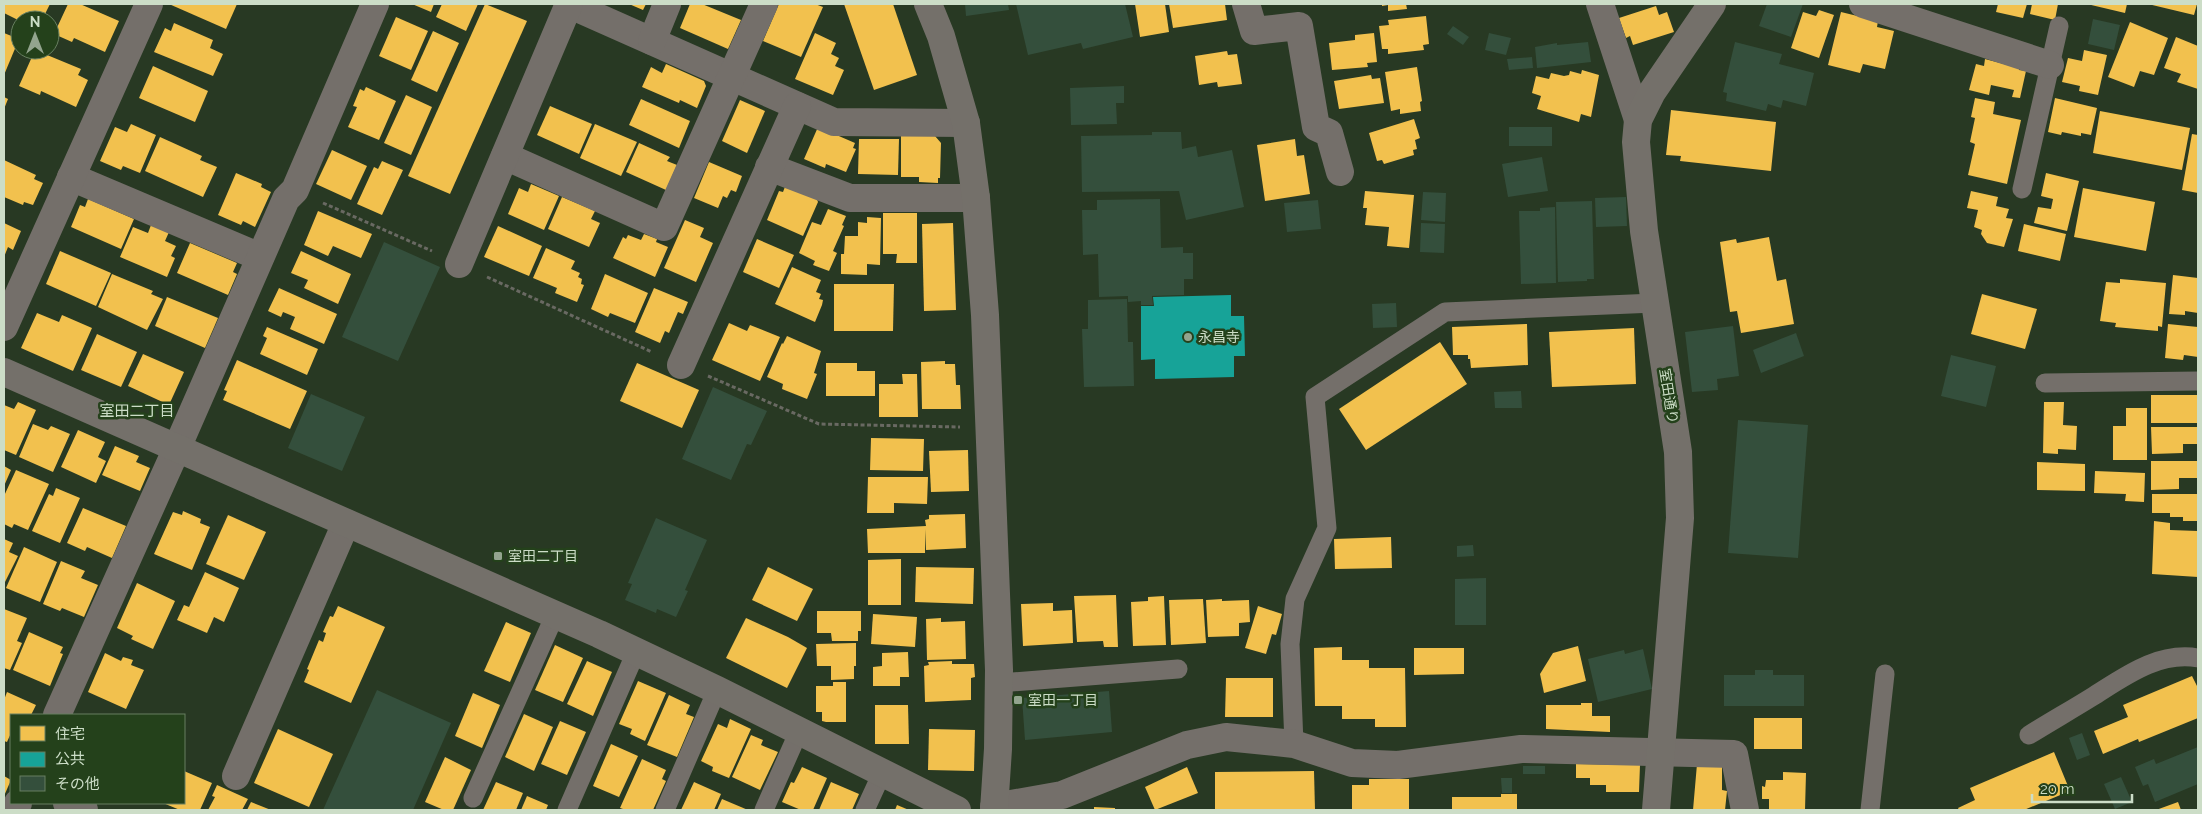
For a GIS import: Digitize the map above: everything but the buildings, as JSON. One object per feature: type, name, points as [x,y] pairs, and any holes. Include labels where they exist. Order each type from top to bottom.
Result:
[{"type":"street","points":[[4,327],[149,4]]},
{"type":"street","points":[[57,714],[286,199],[296,190],[375,4]]},
{"type":"street","points":[[460,264],[569,4],[834,122],[966,123]]},
{"type":"street","points":[[652,40],[668,4]]},
{"type":"street","points":[[505,156],[664,228],[764,4]]},
{"type":"street","points":[[928,4],[941,36],[966,123],[976,198],[986,315],[999,683],[994,809],[1062,795],[1194,744],[1226,737],[1294,744],[1352,763],[1398,765],[1521,749],[1734,754],[1745,810]]},
{"type":"street","points":[[1246,4],[1254,31],[1299,26],[1316,126],[1329,133],[1340,172]]},
{"type":"street","points":[[1600,4],[1638,120]]},
{"type":"street","name":"室田通り","points":[[1656,810],[1680,518],[1678,452],[1644,231],[1636,142],[1638,120],[1652,92],[1712,4]]},
{"type":"street","points":[[1864,4],[1901,10],[2050,65]]},
{"type":"street","points":[[681,365],[797,106]]},
{"type":"street","points":[[770,167],[850,198],[976,198]]},
{"type":"street","points":[[71,177],[260,257]]},
{"type":"street","points":[[4,372],[636,652],[717,690],[957,810]]},
{"type":"street","points":[[236,776],[346,522]]},
{"type":"street","points":[[69,804],[84,810]]},
{"type":"lane","points":[[2022,189],[2059,26]]},
{"type":"lane","points":[[1294,744],[1290,644],[1296,599],[1327,528],[1315,397],[1445,312],[1655,303]]},
{"type":"lane","points":[[2045,383],[2198,381]]},
{"type":"lane","points":[[474,798],[555,615]]},
{"type":"lane","points":[[567,810],[636,652]]},
{"type":"lane","points":[[2029,735],[2138,668],[2163,659],[2187,656],[2198,658]]},
{"type":"lane","points":[[999,683],[1178,669]]},
{"type":"lane","points":[[1870,810],[1885,674]]},
{"type":"lane","points":[[665,810],[717,690]]},
{"type":"lane","points":[[764,810],[799,731]]},
{"type":"lane","points":[[865,810],[882,773]]},
{"type":"path","points":[[296,190],[681,365],[819,424],[990,428]]},
{"type":"place","name":"永昌寺","points":[[1188,337]]},
{"type":"place","name":"室田二丁目","points":[[498,556]]},
{"type":"place","name":"室田一丁目","points":[[1018,700]]},
{"type":"district","name":"室田二丁目","points":[[137,411]]}]
